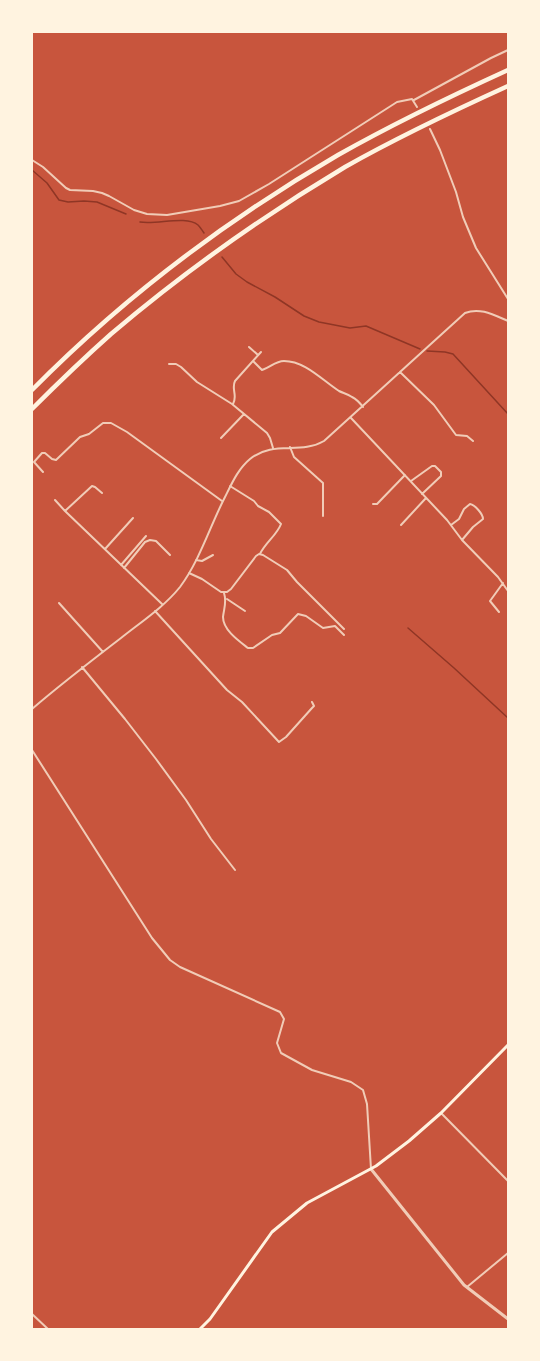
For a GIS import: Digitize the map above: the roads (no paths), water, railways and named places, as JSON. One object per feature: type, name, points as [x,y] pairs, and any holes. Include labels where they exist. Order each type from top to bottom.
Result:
[{"type":"highway","points":[[32,390],[139,293],[260,204],[347,150],[423,110],[508,70]]},
{"type":"highway","points":[[32,409],[111,334],[194,268],[252,227],[346,167],[428,123],[508,86]]},
{"type":"main road","points":[[199,1329],[210,1319],[272,1232],[307,1203],[371,1169],[409,1141],[441,1113],[508,1045]]},
{"type":"street","points":[[32,160],[70,190],[102,193],[134,210],[147,214],[156,216],[220,206],[239,201],[269,184],[396,102],[414,100],[508,50]]},
{"type":"street","points":[[414,100],[417,107]]},
{"type":"street","points":[[430,129],[476,248],[508,299]]},
{"type":"street","points":[[32,709],[155,611],[174,593],[196,560],[230,486],[249,460],[273,448],[311,447],[328,438],[465,314],[482,311],[508,321]]},
{"type":"street","points":[[232,404],[236,397],[234,382],[259,353],[249,347]]},
{"type":"street","points":[[253,361],[264,370],[273,363],[281,361],[302,366],[354,398],[363,407]]},
{"type":"street","points":[[169,364],[179,365],[197,382],[232,404],[267,433],[273,448]]},
{"type":"street","points":[[400,372],[434,405],[456,435],[467,436],[473,441]]},
{"type":"street","points":[[221,438],[244,414]]},
{"type":"street","points":[[351,417],[498,577],[508,591]]},
{"type":"street","points":[[44,472],[34,462],[42,453],[56,460],[80,437],[107,422],[127,432],[222,501]]},
{"type":"street","points":[[290,447],[294,457],[323,483],[323,516]]},
{"type":"street","points":[[411,481],[430,466],[435,466],[441,472],[441,476],[422,494]]},
{"type":"street","points":[[373,504],[377,504],[405,475]]},
{"type":"street","points":[[65,511],[92,486],[102,493]]},
{"type":"street","points":[[224,593],[231,589],[281,526],[269,512],[230,486]]},
{"type":"street","points":[[401,525],[426,498]]},
{"type":"street","points":[[55,500],[162,604]]},
{"type":"street","points":[[451,525],[459,519],[464,509],[470,504],[473,504],[482,515],[483,519],[462,540]]},
{"type":"street","points":[[105,549],[133,518]]},
{"type":"street","points":[[123,566],[147,536]]},
{"type":"street","points":[[123,566],[145,542],[150,540],[156,541],[170,555]]},
{"type":"street","points":[[260,554],[287,570],[344,629]]},
{"type":"street","points":[[196,560],[202,561],[213,555]]},
{"type":"street","points":[[189,573],[224,593],[226,598],[224,622],[248,648],[254,648],[272,635],[280,633],[301,614],[324,628],[335,626],[344,635]]},
{"type":"street","points":[[499,612],[490,601],[503,583]]},
{"type":"street","points":[[226,598],[245,611]]},
{"type":"street","points":[[59,603],[103,652]]},
{"type":"street","points":[[155,611],[227,690],[242,702],[279,742],[314,706],[312,702]]},
{"type":"street","points":[[82,667],[156,759],[235,870]]},
{"type":"street","points":[[32,750],[152,938],[170,960],[180,967],[280,1012],[284,1019],[278,1043],[281,1053],[312,1070],[351,1082],[363,1090],[371,1169],[467,1287],[508,1319]]},
{"type":"street","points":[[441,1113],[508,1181]]},
{"type":"street","points":[[467,1287],[508,1253]]},
{"type":"street","points":[[32,1314],[50,1329]]},
{"type":"waterway","points":[[32,170],[47,183],[59,200],[97,202],[126,214]]},
{"type":"waterway","points":[[140,222],[179,220],[193,222],[204,233]]},
{"type":"waterway","points":[[222,257],[236,274],[247,282],[304,316],[319,322],[350,328],[366,326],[420,349]]},
{"type":"waterway","points":[[427,351],[453,354],[508,414]]},
{"type":"waterway","points":[[408,628],[508,718]]}]
